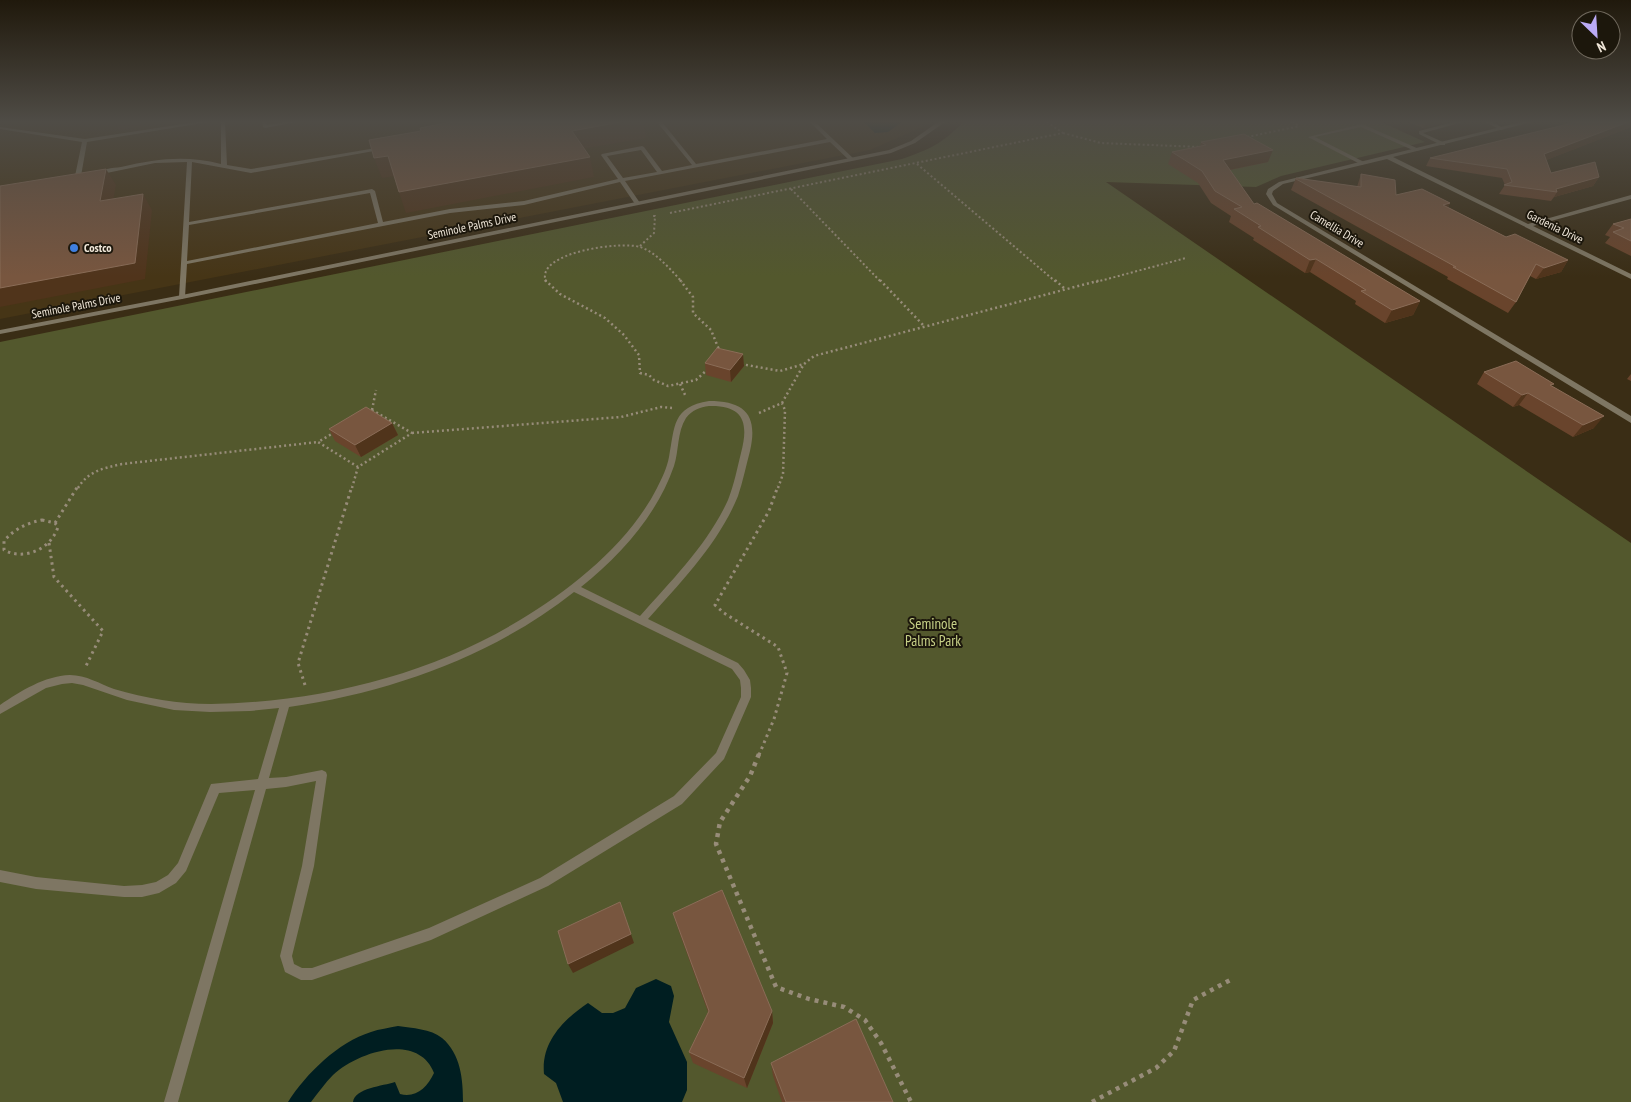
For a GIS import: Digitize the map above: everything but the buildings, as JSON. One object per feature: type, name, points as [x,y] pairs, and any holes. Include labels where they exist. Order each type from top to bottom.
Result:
[{"type":"street","name":"Seminole Palms Drive","points":[[0,332],[182,297],[781,173]]},
{"type":"street","name":"Camellia Drive","points":[[1322,173],[1281,183],[1270,190],[1271,199],[1275,204],[1631,420]]},
{"type":"street","name":"Gardenia Drive","points":[[1420,173],[1631,277]]},
{"type":"street","points":[[1527,226],[1631,197]]},
{"type":"lane","points":[[68,177],[93,173]]},
{"type":"lane","points":[[182,297],[189,173]]},
{"type":"lane","points":[[617,173],[637,203]]},
{"type":"lane","points":[[184,263],[450,211],[524,203],[621,180],[659,173]]},
{"type":"lane","points":[[186,224],[372,191],[381,224]]},
{"type":"lane","points":[[0,710],[44,684],[69,679],[80,680],[112,693],[156,704],[208,708],[285,704],[311,700],[423,670],[479,646],[524,622],[574,587],[602,564],[627,538],[647,513],[660,490],[671,464],[678,426],[685,413],[710,403],[723,404],[741,411],[747,418],[749,430],[747,448],[729,507],[711,536],[678,581],[642,620]]},
{"type":"lane","points":[[0,876],[24,882],[148,891],[163,885],[176,876],[182,867],[215,788],[322,776],[308,866],[286,956],[289,968],[301,974],[312,974],[431,934],[544,882],[678,800],[720,756],[746,697],[748,688],[740,671],[735,666],[712,653],[574,587]]},
{"type":"lane","points":[[170,1102],[285,704]]},
{"type":"path","points":[[664,214],[869,173]]},
{"type":"path","points":[[928,173],[1065,290]]},
{"type":"path","points":[[791,189],[925,327]]},
{"type":"path","points":[[640,246],[654,233],[655,216],[648,216]]},
{"type":"path","points":[[710,367],[696,380],[668,386],[654,380],[649,375],[640,374],[640,356],[631,343],[605,318],[554,291],[543,278],[545,270],[554,260],[583,250],[614,245],[640,246],[655,256],[681,281],[693,297],[694,313],[711,330],[721,356]]},
{"type":"path","points":[[747,418],[782,402],[804,364],[814,356],[1186,258]]},
{"type":"path","points":[[740,364],[780,370],[804,364]]},
{"type":"path","points":[[372,410],[376,390]]},
{"type":"path","points":[[782,402],[785,410],[783,474],[769,511],[715,605],[724,614],[778,648],[786,673],[774,719],[750,776],[720,822],[716,844],[776,987],[809,999],[844,1008],[865,1020],[881,1044],[911,1102]]},
{"type":"path","points":[[311,700],[298,663],[358,467],[412,433],[621,416],[661,407],[691,409]]},
{"type":"path","points":[[364,414],[372,410]]},
{"type":"path","points":[[372,410],[412,433]]},
{"type":"path","points":[[55,523],[83,479],[98,470],[122,464],[318,442],[341,428]]},
{"type":"path","points":[[318,442],[358,467]]},
{"type":"path","points":[[42,520],[55,523],[58,527],[58,532],[48,543],[32,552],[14,555],[8,553],[1,546],[8,535],[24,525],[42,520]]},
{"type":"path","points":[[48,543],[54,577],[103,631],[80,680]]},
{"type":"path","points":[[1092,1102],[1156,1068],[1174,1051],[1193,1000],[1232,979]]},
{"type":"shaded area","points":[[0,173],[749,173],[0,319]]},
{"type":"green space","name":"Seminole Palms Park","points":[[831,173],[1292,173],[1256,187],[1106,182],[1631,543],[1631,1102],[0,1102],[0,342]]},
{"type":"water","points":[[656,979],[671,986],[674,996],[669,1022],[687,1062],[687,1090],[682,1102],[563,1102],[556,1083],[544,1074],[546,1052],[562,1024],[588,1003],[602,1013],[613,1013],[625,1008],[636,988]]},
{"type":"water","points":[[398,1026],[421,1029],[438,1035],[448,1044],[460,1068],[463,1102],[353,1102],[355,1097],[370,1088],[395,1082],[400,1094],[411,1095],[420,1091],[428,1083],[434,1073],[426,1060],[415,1053],[402,1050],[387,1050],[372,1053],[344,1067],[333,1075],[311,1102],[288,1102],[313,1070],[335,1051],[359,1037],[377,1030]]},
{"type":"place","name":"Costco","points":[[74,248]]}]
